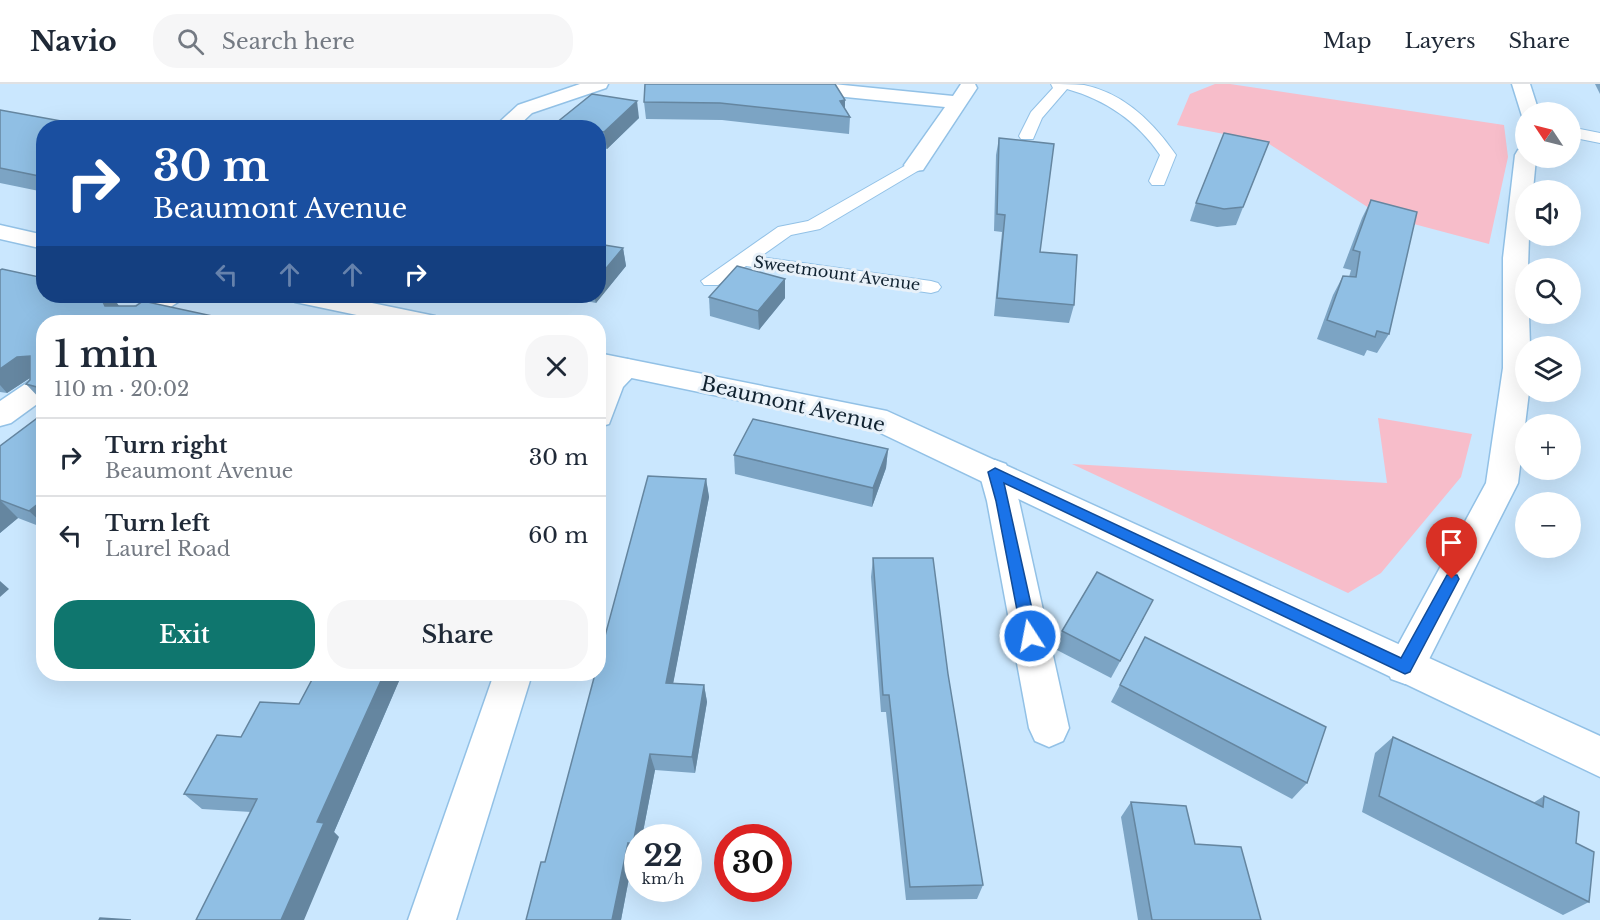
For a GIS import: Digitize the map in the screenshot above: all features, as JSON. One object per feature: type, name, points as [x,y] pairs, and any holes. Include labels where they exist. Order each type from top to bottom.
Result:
[{"type":"street","points":[[509,120],[524,101],[599,84]]},
{"type":"street","points":[[776,84],[957,102]]},
{"type":"street","name":"Sweetmount Avenue","points":[[915,165],[971,84]]},
{"type":"street","points":[[1521,84],[1526,102]]},
{"type":"street","points":[[1405,667],[1502,483],[1517,368],[1515,258],[1525,168]]},
{"type":"street","points":[[0,232],[36,240]]},
{"type":"street","points":[[141,315],[159,303]]},
{"type":"street","points":[[336,303],[391,315]]},
{"type":"street","points":[[606,394],[613,365]]},
{"type":"street","name":"Beaumont Avenue","points":[[613,365],[876,418],[1600,757]]},
{"type":"street","points":[[0,416],[36,391]]},
{"type":"street","points":[[995,472],[1003,501],[1049,728]]},
{"type":"street","points":[[432,920],[511,681]]},
{"type":"lane","points":[[1027,136],[1030,123],[1036,113],[1056,94],[1060,88],[1058,84]]},
{"type":"lane","points":[[1066,84],[1092,91],[1116,102],[1137,117],[1158,139],[1168,155],[1158,181]]},
{"type":"lane","points":[[1581,134],[1600,138]]},
{"type":"lane","name":"Sweetmount Avenue","points":[[711,281],[785,231],[814,225],[915,165]]},
{"type":"lane","name":"Sweetmount Avenue","points":[[743,260],[931,287]]},
{"type":"shaded area","points":[[1215,84],[1230,84],[1504,125],[1508,157],[1489,244],[1380,215],[1266,142],[1177,125],[1190,94]]},
{"type":"shaded area","points":[[1378,418],[1472,434],[1461,477],[1381,573],[1348,593],[1072,464],[1387,483]]},
{"type":"building","points":[[645,84],[835,84],[845,100],[840,101],[850,117],[720,103],[644,102]]},
{"type":"building","points":[[592,94],[637,101],[606,130],[606,120],[560,120]]},
{"type":"building","points":[[0,110],[56,120],[36,120],[36,175],[0,168]]},
{"type":"building","points":[[1224,133],[1269,142],[1243,207],[1224,209],[1196,203]]},
{"type":"building","points":[[999,138],[1054,144],[1040,252],[1077,255],[1074,305],[997,298],[1005,215],[997,214]]},
{"type":"building","points":[[1371,200],[1417,212],[1389,334],[1377,331],[1375,337],[1327,320],[1343,276],[1356,277],[1360,252],[1353,250]]},
{"type":"building","points":[[606,245],[623,248],[606,268]]},
{"type":"building","points":[[737,266],[785,279],[758,311],[709,297]]},
{"type":"building","points":[[0,270],[36,276],[36,303],[104,303],[105,306],[136,306],[140,303],[152,303],[208,315],[36,315],[36,387],[26,384],[30,380],[30,356],[17,357],[0,369]]},
{"type":"building","points":[[36,419],[36,505],[29,511],[0,500],[0,446]]},
{"type":"building","points":[[753,419],[888,449],[873,488],[734,455]]},
{"type":"building","points":[[648,476],[706,479],[666,683],[704,685],[692,757],[650,754],[637,824],[624,824],[624,862],[612,920],[526,920],[541,862],[545,862],[593,681],[606,681],[606,632]]},
{"type":"building","points":[[873,558],[933,558],[948,674],[983,885],[910,887],[889,695],[883,695]]},
{"type":"building","points":[[1097,572],[1153,600],[1120,661],[1062,631]]},
{"type":"building","points":[[1145,637],[1326,727],[1307,783],[1120,685]]},
{"type":"building","points":[[311,681],[381,681],[317,822],[324,823],[281,920],[196,920],[257,799],[184,794],[217,735],[241,737],[260,702],[299,704]]},
{"type":"building","points":[[1393,737],[1543,807],[1544,796],[1579,812],[1576,843],[1594,852],[1589,902],[1379,796]]},
{"type":"building","points":[[1131,802],[1186,806],[1195,844],[1241,847],[1261,920],[1152,920]]},
{"type":"building","points":[[100,918],[131,920],[99,920]]},
{"type":"route","points":[[1030,636],[995,472],[1405,667],[1452,579]]}]
